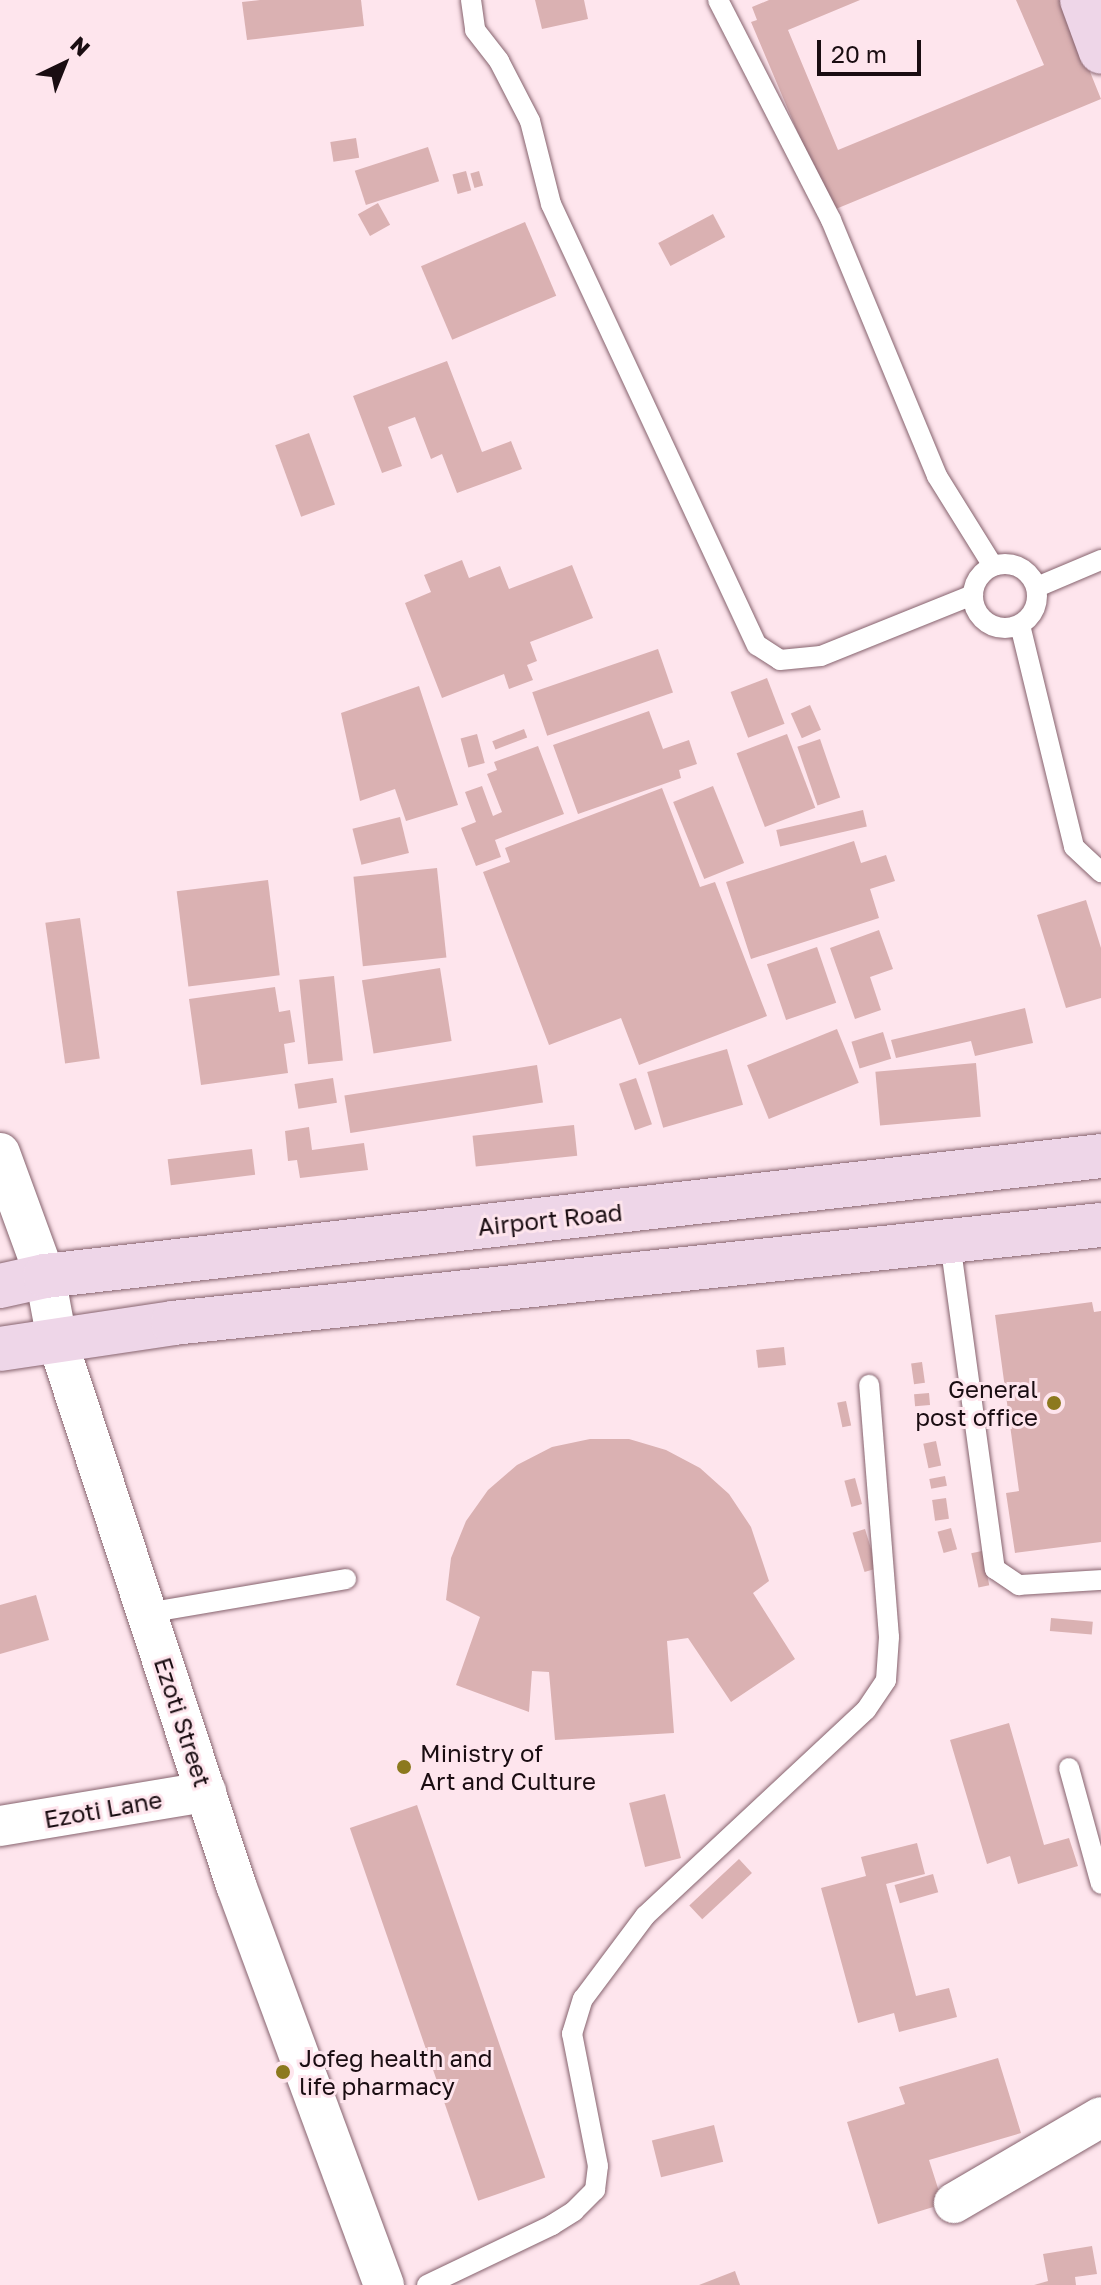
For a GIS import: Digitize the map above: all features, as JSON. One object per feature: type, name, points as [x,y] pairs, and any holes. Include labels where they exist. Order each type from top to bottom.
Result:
[{"type":"main road","points":[[1082,0],[1101,52]]},
{"type":"main road","name":"Airport Road","points":[[0,1286],[45,1276],[1101,1156]]},
{"type":"main road","points":[[0,1349],[173,1323],[1101,1225]]},
{"type":"street","name":"Ezoti Street","points":[[0,1153],[45,1276],[57,1340],[236,1885],[384,2285]]},
{"type":"street","name":"Ezoti Lane","points":[[0,1826],[206,1792]]},
{"type":"street","points":[[954,2203],[1101,2117]]},
{"type":"lane","points":[[471,0],[475,30],[499,61],[530,121],[551,204],[757,645],[780,660],[821,656],[973,595]]},
{"type":"lane","points":[[718,0],[831,220],[937,476],[993,566]]},
{"type":"lane","points":[[1037,587],[1101,560]]},
{"type":"lane","points":[[1011,564],[1027,572],[1037,587],[1035,609],[1020,625],[1003,628],[988,623],[977,611],[973,595],[979,576],[993,566],[1011,564]]},
{"type":"lane","points":[[1020,625],[1074,847],[1101,872]]},
{"type":"lane","points":[[950,1242],[995,1569],[1019,1585],[1101,1580]]},
{"type":"lane","points":[[427,2285],[552,2225],[574,2211],[595,2190],[598,2166],[572,2034],[583,1999],[645,1916],[866,1710],[886,1680],[889,1637],[869,1385]]},
{"type":"lane","points":[[147,1613],[346,1579]]},
{"type":"lane","points":[[1069,1768],[1101,1884]]},
{"type":"building","points":[[361,0],[364,26],[247,40],[242,2]]},
{"type":"building","points":[[535,0],[584,0],[588,19],[542,29]]},
{"type":"building","points":[[769,0],[860,0],[788,30],[838,150],[1044,65],[1016,0],[1061,0],[1101,99],[831,211],[751,22],[757,20],[752,7]]},
{"type":"building","points":[[356,138],[359,158],[333,162],[330,142]]},
{"type":"building","points":[[428,147],[439,181],[366,205],[355,171]]},
{"type":"building","points":[[466,171],[471,190],[458,194],[452,175]]},
{"type":"building","points":[[479,171],[483,185],[474,188],[470,173]]},
{"type":"building","points":[[378,203],[390,225],[370,236],[358,214]]},
{"type":"building","points":[[713,214],[725,237],[670,266],[658,243]]},
{"type":"building","points":[[525,222],[556,296],[452,340],[421,266]]},
{"type":"building","points":[[447,361],[482,452],[511,441],[522,469],[457,493],[442,454],[431,459],[415,417],[388,427],[402,466],[382,473],[353,396]]},
{"type":"building","points":[[309,433],[335,504],[301,517],[275,445]]},
{"type":"building","points":[[462,560],[469,578],[500,566],[509,589],[572,565],[593,618],[530,642],[537,661],[527,665],[533,680],[509,689],[504,674],[442,698],[405,603],[431,592],[424,575]]},
{"type":"building","points":[[658,649],[673,692],[547,736],[532,692]]},
{"type":"building","points":[[767,678],[785,724],[748,738],[731,692]]},
{"type":"building","points":[[419,686],[458,805],[406,821],[395,789],[360,801],[341,713]]},
{"type":"building","points":[[810,705],[821,730],[802,738],[791,714]]},
{"type":"building","points":[[649,711],[663,749],[689,740],[697,764],[679,770],[681,778],[578,814],[553,745]]},
{"type":"building","points":[[524,729],[527,737],[495,750],[492,741]]},
{"type":"building","points":[[477,734],[485,763],[468,767],[461,738]]},
{"type":"building","points":[[787,734],[815,808],[765,827],[737,753]]},
{"type":"building","points":[[820,739],[840,798],[817,805],[797,747]]},
{"type":"building","points":[[538,746],[564,814],[495,840],[501,857],[476,866],[461,828],[476,822],[465,792],[482,786],[493,816],[502,812],[487,774],[497,770],[494,762]]},
{"type":"building","points":[[713,786],[744,863],[704,879],[673,802]]},
{"type":"building","points":[[662,788],[700,887],[715,882],[767,1016],[639,1065],[621,1018],[549,1045],[483,872],[510,862],[505,848]]},
{"type":"building","points":[[863,810],[867,827],[780,847],[776,830]]},
{"type":"building","points":[[400,817],[409,853],[361,865],[352,829]]},
{"type":"building","points":[[854,841],[861,863],[886,855],[895,881],[870,889],[879,918],[751,959],[726,882]]},
{"type":"building","points":[[437,868],[446,958],[363,966],[353,877]]},
{"type":"building","points":[[268,880],[280,975],[188,986],[177,891]]},
{"type":"building","points":[[1086,900],[1101,948],[1101,998],[1066,1008],[1037,915]]},
{"type":"building","points":[[80,918],[100,1059],[65,1063],[45,923]]},
{"type":"building","points":[[879,930],[893,969],[870,977],[881,1010],[855,1019],[830,948]]},
{"type":"building","points":[[817,947],[836,1003],[786,1020],[767,964]]},
{"type":"building","points":[[440,968],[452,1041],[374,1053],[362,980]]},
{"type":"building","points":[[334,976],[343,1061],[308,1064],[299,980]]},
{"type":"building","points":[[275,987],[279,1012],[290,1010],[295,1042],[284,1044],[288,1073],[201,1085],[189,999]]},
{"type":"building","points":[[1025,1008],[1033,1043],[975,1056],[971,1041],[896,1058],[891,1040]]},
{"type":"building","points":[[837,1029],[859,1083],[769,1119],[747,1065]]},
{"type":"building","points":[[883,1032],[891,1059],[860,1068],[851,1042]]},
{"type":"building","points":[[727,1049],[743,1105],[663,1128],[647,1072]]},
{"type":"building","points":[[976,1063],[981,1117],[880,1126],[875,1072]]},
{"type":"building","points":[[537,1065],[543,1103],[350,1133],[344,1096]]},
{"type":"building","points":[[333,1078],[337,1103],[298,1109],[294,1084]]},
{"type":"building","points":[[636,1078],[652,1124],[635,1130],[619,1084]]},
{"type":"building","points":[[574,1125],[577,1156],[476,1166],[473,1136]]},
{"type":"building","points":[[309,1127],[312,1150],[364,1143],[368,1170],[300,1178],[297,1160],[288,1161],[285,1131]]},
{"type":"building","points":[[252,1149],[255,1175],[171,1185],[168,1159]]},
{"type":"building","name":"General post office","points":[[1092,1302],[1094,1312],[1101,1311],[1101,1542],[1015,1553],[1006,1493],[1019,1491],[995,1315]]},
{"type":"building","points":[[784,1347],[786,1365],[758,1368],[756,1350]]},
{"type":"building","points":[[922,1362],[925,1383],[914,1384],[911,1364]]},
{"type":"building","points":[[929,1393],[930,1405],[915,1406],[914,1394]]},
{"type":"building","points":[[846,1401],[851,1425],[842,1427],[837,1403]]},
{"type":"building","points":[[590,1439],[629,1439],[666,1450],[700,1468],[729,1494],[751,1527],[769,1581],[753,1593],[795,1659],[731,1702],[688,1638],[667,1641],[674,1733],[555,1740],[549,1672],[532,1671],[529,1712],[456,1685],[480,1617],[446,1600],[451,1558],[466,1521],[488,1490],[517,1465],[552,1447]]},
{"type":"building","points":[[936,1441],[941,1465],[928,1468],[923,1444]]},
{"type":"building","points":[[945,1476],[947,1486],[931,1489],[929,1479]]},
{"type":"building","points":[[855,1478],[862,1504],[851,1507],[844,1481]]},
{"type":"building","points":[[946,1498],[949,1519],[935,1521],[932,1500]]},
{"type":"building","points":[[951,1528],[957,1549],[944,1553],[938,1532]]},
{"type":"building","points":[[865,1529],[877,1568],[865,1572],[853,1533]]},
{"type":"building","points":[[982,1551],[989,1585],[979,1588],[971,1553]]},
{"type":"building","points":[[36,1595],[49,1640],[0,1654],[0,1605]]},
{"type":"building","points":[[1051,1618],[1093,1622],[1092,1635],[1050,1631]]},
{"type":"building","points":[[1009,1723],[1044,1845],[1069,1838],[1078,1866],[1018,1884],[1010,1856],[987,1864],[950,1740]]},
{"type":"building","points":[[665,1794],[681,1858],[645,1867],[629,1803]]},
{"type":"building","points":[[417,1805],[545,2178],[478,2201],[350,1828]]},
{"type":"building","points":[[917,1843],[925,1874],[886,1884],[916,1996],[949,1988],[957,2017],[899,2032],[894,2013],[858,2023],[821,1888],[866,1876],[861,1857]]},
{"type":"building","points":[[739,1859],[752,1873],[702,1919],[689,1905]]},
{"type":"building","points":[[933,1874],[938,1892],[900,1903],[895,1885]]},
{"type":"building","points":[[998,2058],[1021,2133],[929,2160],[943,2204],[878,2224],[847,2122],[905,2104],[899,2087]]},
{"type":"building","points":[[714,2125],[723,2162],[661,2177],[652,2140]]},
{"type":"building","points":[[1092,2246],[1097,2274],[1075,2277],[1076,2285],[1034,2285],[1048,2281],[1043,2254]]},
{"type":"building","points":[[735,2271],[740,2285],[699,2285]]},
{"type":"place","name":"General post office","points":[[1054,1403]]},
{"type":"place","name":"Ministry of Art and Culture","points":[[404,1767]]},
{"type":"place","name":"Jofeg health and life pharmacy","points":[[283,2072]]}]
